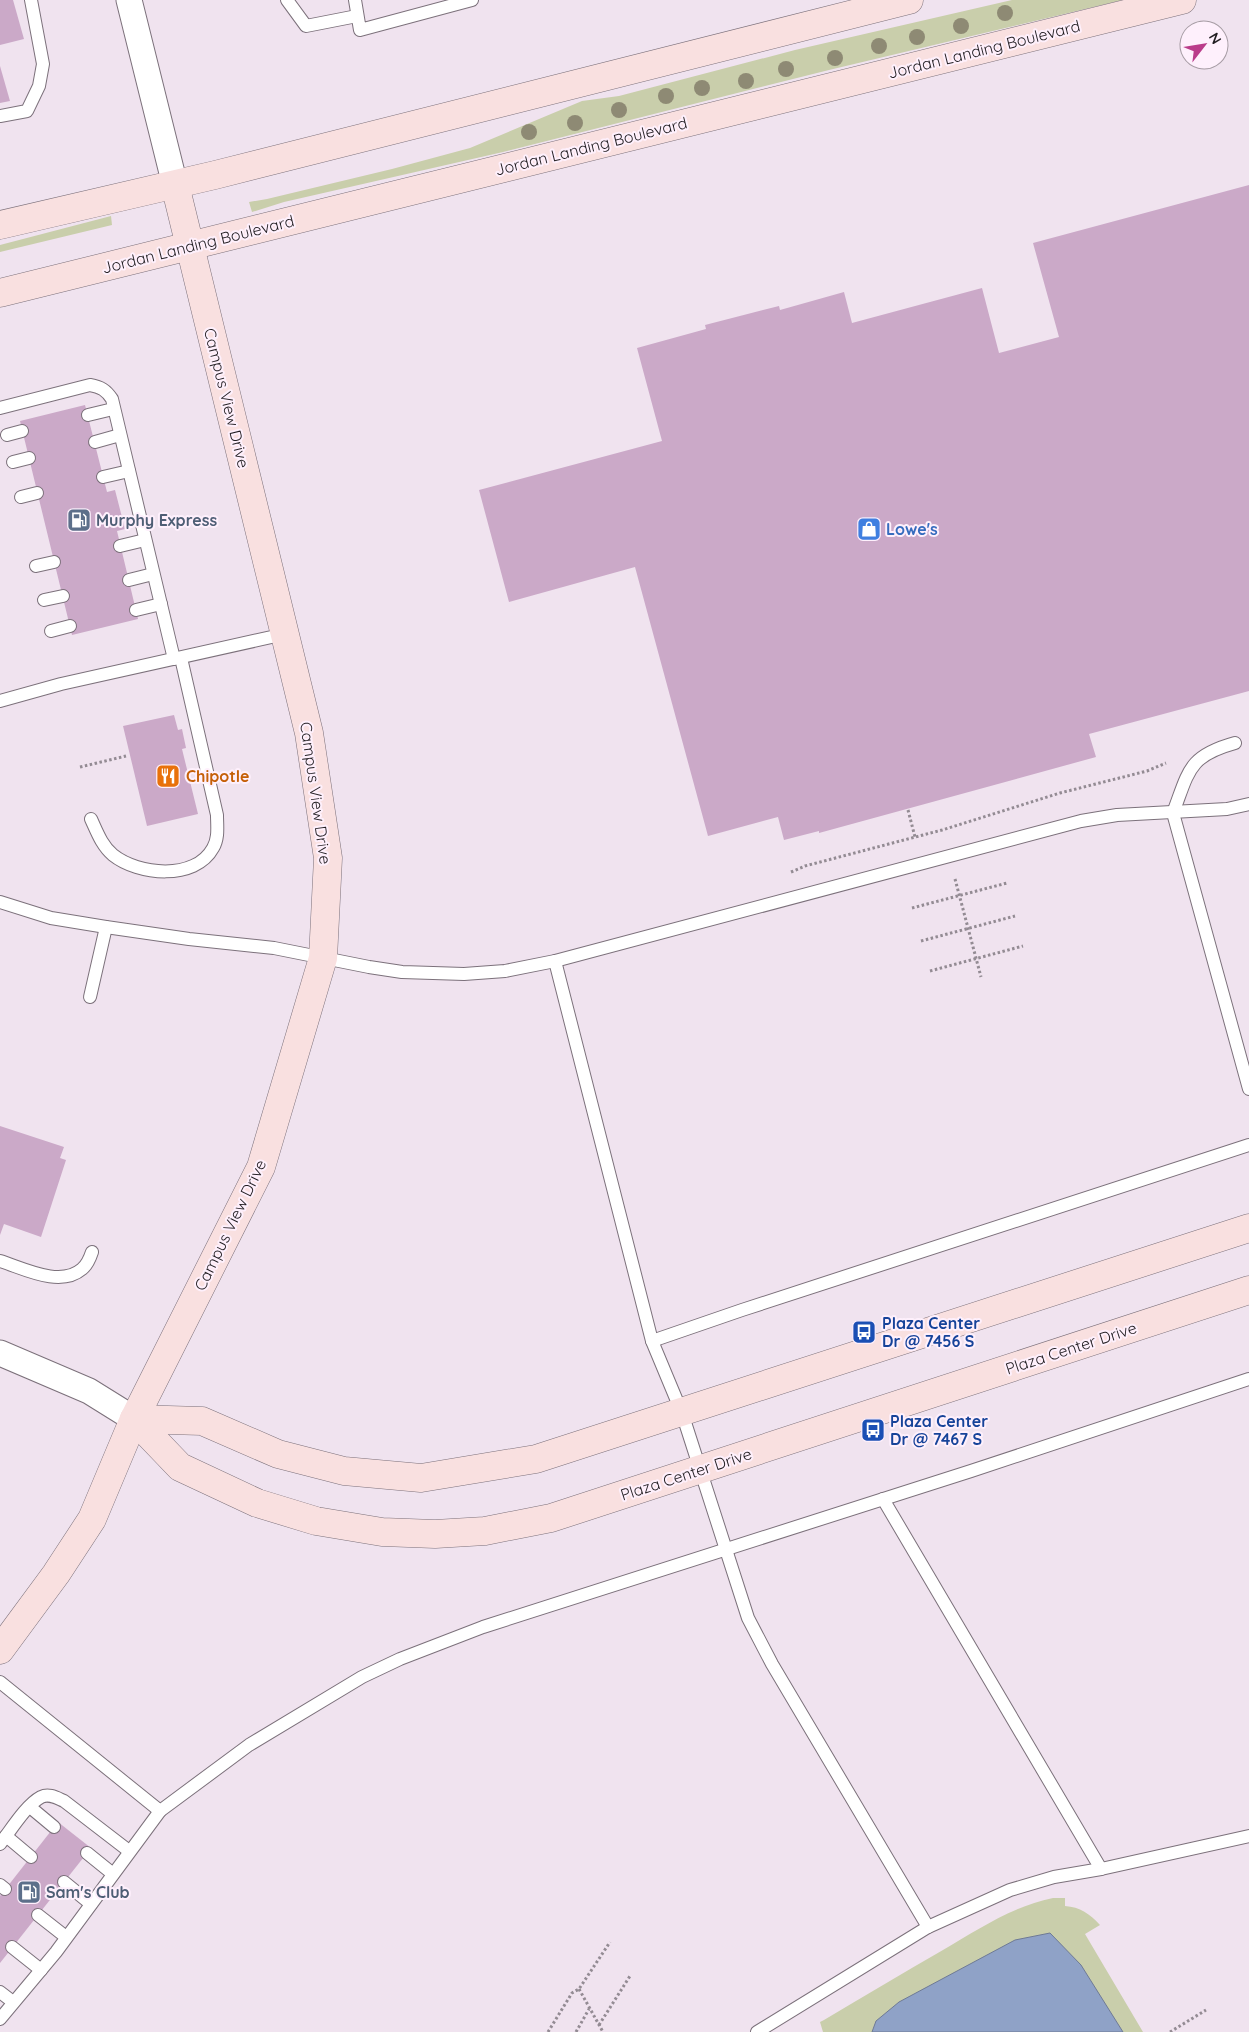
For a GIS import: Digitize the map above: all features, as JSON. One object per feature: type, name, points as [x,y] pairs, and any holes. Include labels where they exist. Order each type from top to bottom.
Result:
[{"type":"street","name":"Campus View Drive","points":[[0,1650],[56,1574],[92,1519],[134,1418],[261,1166],[322,958],[328,858],[309,733],[129,0]]},
{"type":"street","points":[[0,225],[175,185],[909,0]]},
{"type":"street","name":"Jordan Landing Boulevard","points":[[0,293],[1182,0]]},
{"type":"street","name":"Plaza Center Drive","points":[[134,1418],[202,1422],[278,1454],[344,1472],[421,1478],[536,1459],[1249,1228]]},
{"type":"street","name":"Plaza Center Drive","points":[[0,1354],[89,1392],[134,1418],[180,1467],[257,1503],[316,1521],[382,1532],[443,1533],[485,1530],[551,1518],[1249,1290]]},
{"type":"lane","points":[[0,116],[27,111],[39,86],[43,64],[31,0]]},
{"type":"lane","points":[[287,0],[306,26],[357,16]]},
{"type":"lane","points":[[355,0],[360,30],[472,0]]},
{"type":"lane","points":[[0,408],[90,385],[100,387],[107,392],[112,400],[153,574],[178,658],[216,814],[218,836],[213,849],[192,867],[173,872],[137,867],[123,862],[104,846],[91,819]]},
{"type":"lane","points":[[88,415],[113,409]]},
{"type":"lane","points":[[7,435],[22,431]]},
{"type":"lane","points":[[95,442],[120,435]]},
{"type":"lane","points":[[13,462],[29,458]]},
{"type":"lane","points":[[104,477],[129,471]]},
{"type":"lane","points":[[21,497],[38,494]]},
{"type":"lane","points":[[120,546],[145,540]]},
{"type":"lane","points":[[36,566],[54,562]]},
{"type":"lane","points":[[129,580],[153,574]]},
{"type":"lane","points":[[44,600],[63,596]]},
{"type":"lane","points":[[136,610],[161,604]]},
{"type":"lane","points":[[51,631],[70,626]]},
{"type":"lane","points":[[0,701],[61,684],[284,634]]},
{"type":"lane","points":[[1235,742],[1214,748],[1196,761],[1188,773],[1173,812],[1249,1089]]},
{"type":"lane","points":[[0,902],[51,918],[189,940],[274,948],[402,972],[464,974],[506,971],[555,961],[1081,821],[1117,815],[1226,809],[1249,804]]},
{"type":"lane","points":[[90,997],[106,927]]},
{"type":"lane","points":[[555,961],[652,1341],[682,1413],[724,1549],[748,1618],[772,1664],[928,1927]]},
{"type":"lane","points":[[652,1341],[1249,1145]]},
{"type":"lane","points":[[0,1261],[56,1277],[76,1273],[84,1268],[92,1252]]},
{"type":"lane","points":[[0,2019],[66,1938],[160,1811],[249,1745],[354,1682],[400,1659],[483,1626],[883,1499],[1249,1379]]},
{"type":"lane","points":[[883,1499],[1101,1869]]},
{"type":"lane","points":[[0,1682],[160,1811]]},
{"type":"lane","points":[[31,1857],[3,1840],[30,1807],[43,1796],[54,1796],[64,1801],[129,1851]]},
{"type":"lane","points":[[30,1807],[54,1827]]},
{"type":"lane","points":[[757,2032],[928,1927],[1010,1890],[1054,1877],[1101,1869],[1249,1836]]},
{"type":"lane","points":[[87,1853],[113,1874]]},
{"type":"lane","points":[[64,1882],[91,1904]]},
{"type":"lane","points":[[38,1915],[66,1938]]},
{"type":"lane","points":[[12,1947],[41,1970]]},
{"type":"lane","points":[[0,1992],[13,2002]]},
{"type":"path","points":[[80,768],[126,756]]},
{"type":"path","points":[[787,874],[805,866],[1147,771],[1170,762]]},
{"type":"path","points":[[908,810],[915,837]]},
{"type":"path","points":[[954,872],[982,977]]},
{"type":"path","points":[[912,908],[1007,883]]},
{"type":"path","points":[[921,941],[1015,916]]},
{"type":"path","points":[[930,971],[1023,946]]},
{"type":"path","points":[[548,2032],[572,1993],[579,1989],[610,1942]]},
{"type":"path","points":[[599,2025],[630,1976]]},
{"type":"path","points":[[579,1989],[603,2032]]},
{"type":"path","points":[[576,2032],[590,2008]]},
{"type":"path","points":[[1170,2032],[1206,2010]]},
{"type":"green space","points":[[1012,0],[1123,0],[829,70],[503,152],[284,202],[252,212],[249,202],[392,169],[470,148],[582,101],[619,96],[795,50]]},
{"type":"green space","points":[[111,216],[112,225],[0,252],[0,245]]},
{"type":"green space","points":[[1053,1898],[1065,1898],[1065,1906],[1084,1912],[1100,1925],[1085,1934],[1143,2032],[823,2032],[820,2022],[969,1935],[1010,1913]]},
{"type":"water","points":[[1050,1933],[1081,1965],[1123,2032],[872,2032],[876,2021],[899,2002],[1015,1940]]},
{"type":"building","points":[[0,0],[13,0],[24,39],[0,45]]},
{"type":"building","points":[[0,66],[10,101],[0,103]]},
{"type":"building","name":"Lowe's","points":[[1249,185],[1249,691],[1089,734],[1096,757],[819,833],[819,831],[784,840],[778,817],[708,836],[635,567],[509,602],[479,490],[662,441],[637,348],[706,329],[705,325],[779,306],[780,310],[844,292],[852,323],[982,288],[999,353],[1059,337],[1033,243]]},
{"type":"building","name":"Murphy Express","points":[[85,405],[107,492],[115,490],[125,529],[117,531],[138,619],[72,635],[20,421]]},
{"type":"building","points":[[174,715],[178,730],[182,729],[186,748],[182,749],[198,814],[147,826],[123,726]]},
{"type":"building","points":[[0,1126],[64,1147],[60,1158],[66,1160],[41,1237],[4,1224],[0,1235]]},
{"type":"building","name":"Sam's Club","points":[[58,1822],[91,1848],[0,1963],[0,1896]]},
{"type":"place","name":"Murphy Express","points":[[79,520]]},
{"type":"place","name":"Lowe's","points":[[869,529]]},
{"type":"place","name":"Chipotle","points":[[168,776]]},
{"type":"place","name":"Plaza Center Dr @ 7456 S","points":[[864,1332]]},
{"type":"place","name":"Plaza Center Dr @ 7467 S","points":[[873,1430]]},
{"type":"place","name":"Sam's Club","points":[[29,1892]]}]
